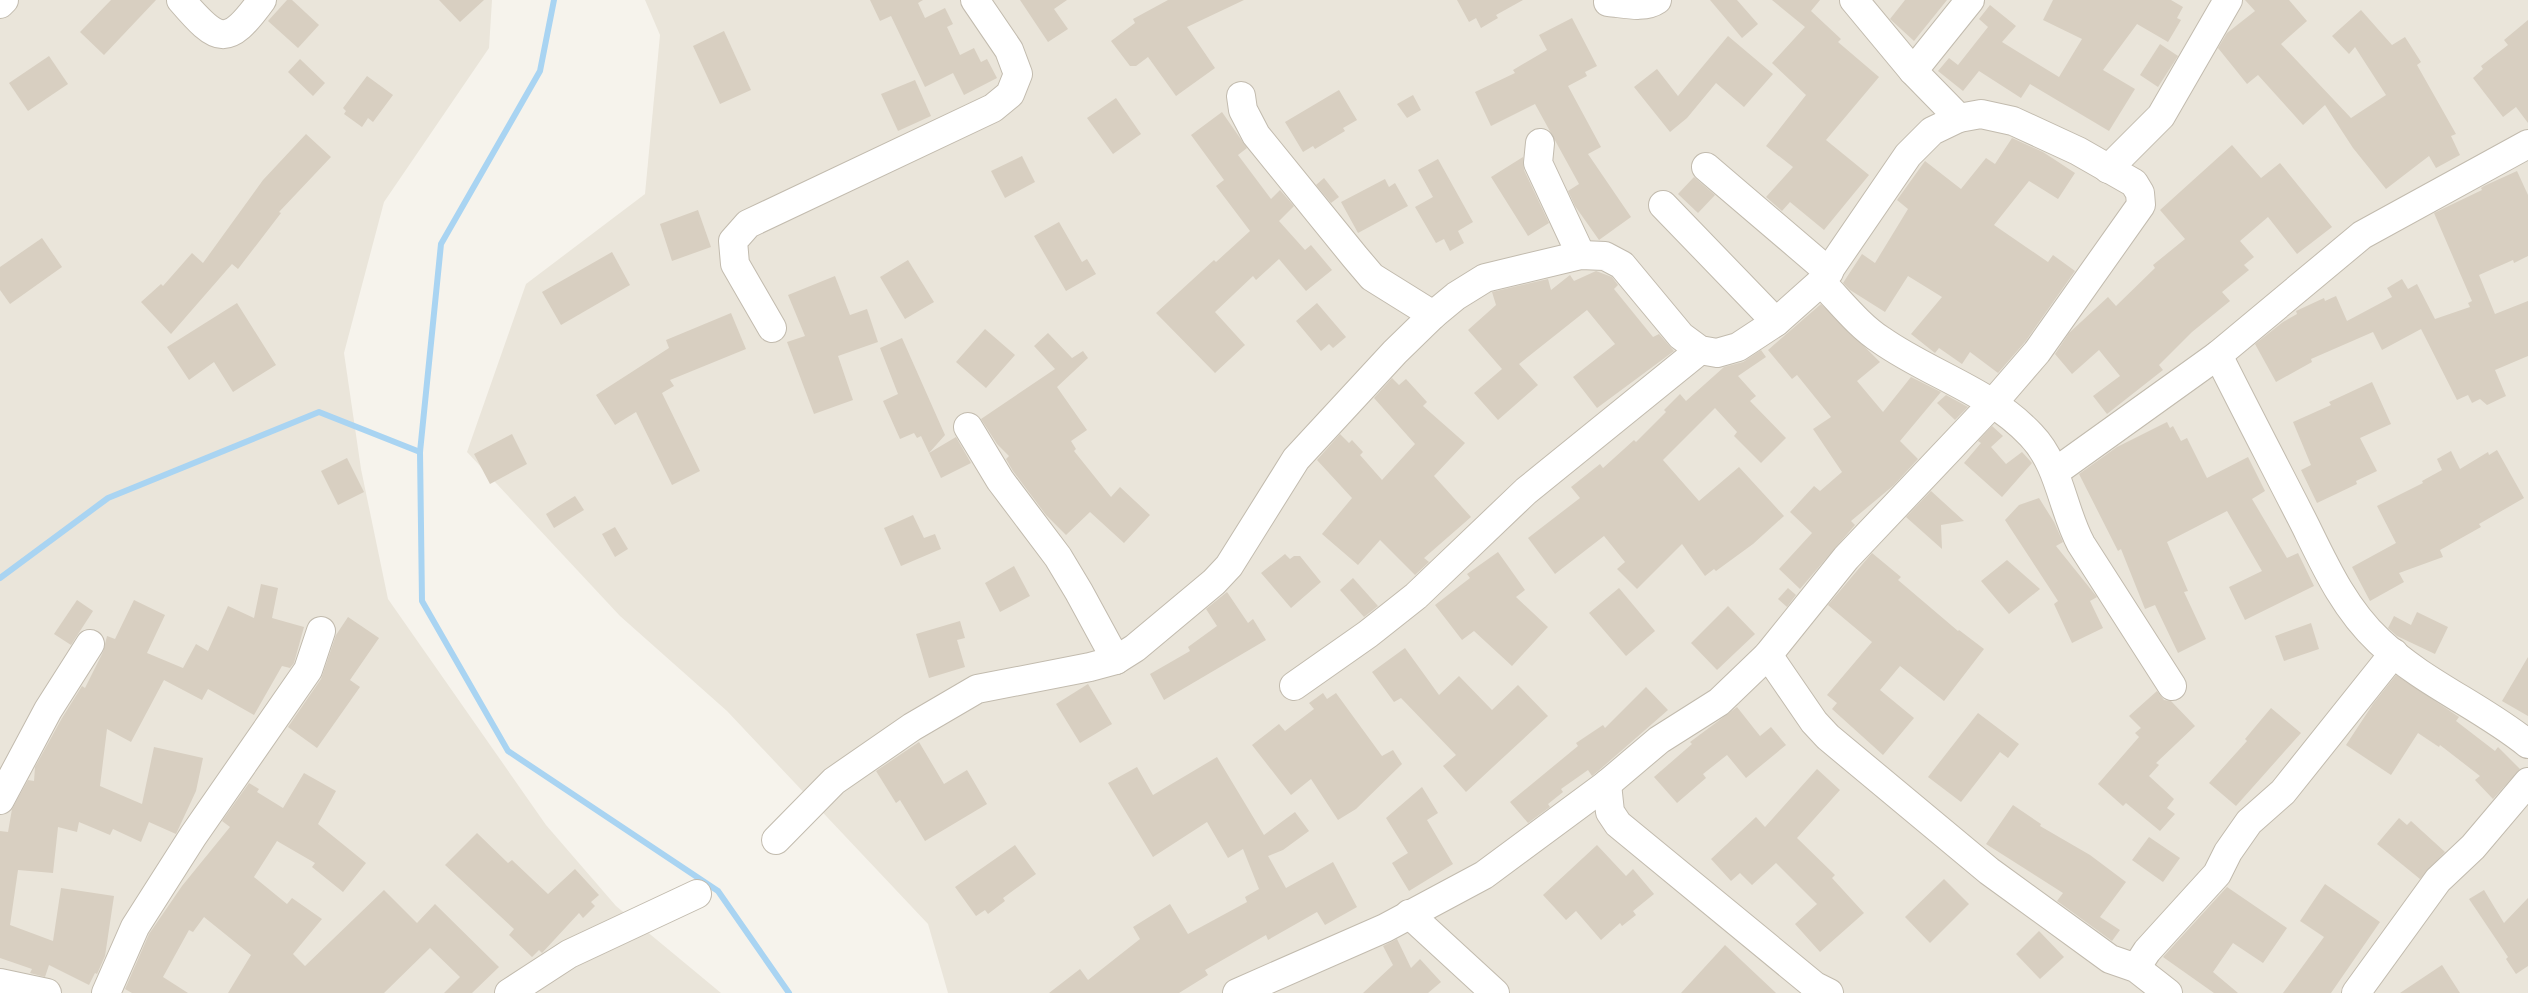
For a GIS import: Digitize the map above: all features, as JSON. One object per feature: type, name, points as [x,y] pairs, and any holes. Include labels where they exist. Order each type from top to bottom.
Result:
[{"type":"street","points":[[0,4],[4,0]]},
{"type":"street","points":[[181,0],[203,26],[218,34],[231,34],[244,25],[262,0]]},
{"type":"street","points":[[772,328],[735,264],[733,240],[748,224],[993,108],[1010,94],[1018,74],[1010,50],[975,0]]},
{"type":"street","points":[[1608,2],[1644,5],[1651,4],[1657,0]]},
{"type":"street","points":[[1854,0],[1913,71],[1959,118]]},
{"type":"street","points":[[1913,71],[1970,0]]},
{"type":"street","points":[[2108,169],[2161,116],[2228,0]]},
{"type":"street","points":[[1241,96],[1243,110],[1256,136],[1355,257],[1372,276],[1433,315]]},
{"type":"street","points":[[776,840],[834,781],[912,727],[977,689],[1116,660],[1135,648],[1214,582],[1229,566],[1296,459],[1395,352],[1433,315],[1456,296],[1485,278],[1581,255],[1605,256],[1622,264],[1682,336],[1700,350],[1717,353],[1738,346],[1776,322],[1825,277],[1908,155],[1932,131],[1959,118],[1981,114],[2013,121],[2078,151],[2134,183],[2140,192],[2141,205],[2038,352],[1993,403],[1846,558],[1768,655],[1719,702],[1658,740],[1607,784],[1484,875],[1385,928],[1237,993]]},
{"type":"street","points":[[1540,143],[1538,163],[1581,255]]},
{"type":"street","points":[[2055,472],[2218,355],[2362,235],[2528,144]]},
{"type":"street","points":[[1706,167],[1825,277],[1881,340],[1993,403],[2032,435],[2055,472],[2070,525],[2077,538],[2172,686]]},
{"type":"street","points":[[1663,205],[1776,322]]},
{"type":"street","points":[[1294,686],[1368,634],[1416,596],[1526,491],[1700,350]]},
{"type":"street","points":[[2218,355],[2320,560],[2351,611],[2379,642],[2416,670],[2509,729],[2528,744]]},
{"type":"street","points":[[968,427],[1000,480],[1058,557],[1080,592],[1116,660]]},
{"type":"street","points":[[106,993],[135,927],[193,836],[308,670],[321,631]]},
{"type":"street","points":[[0,800],[48,710],[90,644]]},
{"type":"street","points":[[2136,968],[2147,951],[2217,874],[2228,852],[2249,822],[2283,792],[2394,653]]},
{"type":"street","points":[[1768,655],[1814,722],[1828,737],[1990,871],[2110,959],[2136,968],[2168,993]]},
{"type":"street","points":[[2356,993],[2438,880],[2473,847],[2528,782]]},
{"type":"street","points":[[1607,784],[1610,812],[1618,824],[1816,986],[1829,993]]},
{"type":"street","points":[[509,993],[569,954],[697,894]]},
{"type":"street","points":[[1409,914],[1496,993]]},
{"type":"street","points":[[6,987],[47,993]]},
{"type":"shaded area","points":[[0,0],[492,0],[489,48],[384,202],[344,353],[361,469],[388,599],[546,825],[616,906],[721,993],[0,993]]},
{"type":"shaded area","points":[[645,0],[2528,0],[2528,993],[948,993],[928,924],[727,711],[620,616],[467,452],[526,284],[645,194],[660,35]]},
{"type":"building","points":[[111,0],[156,0],[104,55],[80,32]]},
{"type":"building","points":[[287,0],[292,0],[319,25],[298,48],[268,21]]},
{"type":"building","points":[[439,0],[484,0],[460,22]]},
{"type":"building","points":[[870,0],[923,0],[918,3],[925,18],[945,8],[953,24],[947,27],[960,55],[974,48],[981,62],[987,59],[997,78],[964,95],[953,73],[925,87],[891,16],[880,21]]},
{"type":"building","points":[[1020,0],[1067,0],[1054,9],[1068,29],[1048,42]]},
{"type":"building","points":[[1168,0],[1244,0],[1187,27],[1215,68],[1176,96],[1148,57],[1136,66],[1130,66],[1111,41],[1135,23],[1133,19]]},
{"type":"building","points":[[1457,0],[1523,0],[1496,15],[1498,18],[1481,28],[1476,18],[1469,22]]},
{"type":"building","points":[[1710,0],[1737,0],[1758,24],[1742,38]]},
{"type":"building","points":[[1772,0],[1820,0],[1811,11],[1841,39],[1838,42],[1879,77],[1826,140],[1869,175],[1824,230],[1790,202],[1782,211],[1766,197],[1793,167],[1766,146],[1806,95],[1772,63],[1805,27]]},
{"type":"building","points":[[1905,0],[1947,0],[1914,41],[1890,19]]},
{"type":"building","points":[[2053,0],[2171,0],[2183,7],[2177,18],[2181,20],[2168,42],[2137,24],[2103,70],[2135,89],[2109,131],[2030,84],[2021,98],[1979,71],[1963,91],[1938,71],[1949,58],[1958,65],[1988,27],[1979,19],[1990,5],[2016,26],[2002,42],[2059,77],[2082,39],[2043,20]]},
{"type":"building","points":[[2245,0],[2289,0],[2307,21],[2281,44],[2351,118],[2386,95],[2355,47],[2349,54],[2332,36],[2361,10],[2392,45],[2405,37],[2421,62],[2417,65],[2456,134],[2451,136],[2460,155],[2436,168],[2429,156],[2386,189],[2353,148],[2325,105],[2303,125],[2258,75],[2247,84],[2218,48],[2227,33],[2255,11]]},
{"type":"building","points":[[1572,18],[1597,66],[1585,72],[1587,76],[1568,86],[1601,147],[1588,154],[1631,217],[1599,240],[1575,206],[1568,191],[1579,184],[1535,104],[1491,126],[1475,92],[1515,73],[1513,70],[1547,50],[1539,35]]},
{"type":"building","points":[[2528,20],[2528,123],[2516,107],[2503,117],[2473,78],[2483,69],[2481,66],[2508,45],[2504,40]]},
{"type":"building","points":[[724,31],[751,90],[720,104],[693,46]]},
{"type":"building","points":[[1728,36],[1773,74],[1744,107],[1716,83],[1687,118],[1670,132],[1634,87],[1657,69],[1678,96]]},
{"type":"building","points":[[2160,44],[2178,56],[2158,87],[2140,75]]},
{"type":"building","points":[[49,56],[68,84],[28,111],[9,83]]},
{"type":"building","points":[[300,59],[325,83],[313,96],[288,72]]},
{"type":"building","points":[[367,76],[393,95],[373,122],[368,118],[362,127],[344,114],[346,111],[343,108]]},
{"type":"building","points":[[915,80],[931,116],[898,131],[881,94]]},
{"type":"building","points":[[1339,90],[1357,120],[1343,128],[1345,131],[1315,149],[1313,146],[1303,152],[1285,122]]},
{"type":"building","points":[[1413,95],[1421,110],[1407,118],[1397,104]]},
{"type":"building","points":[[1116,98],[1141,134],[1113,154],[1087,118]]},
{"type":"building","points":[[1222,112],[1247,148],[1238,155],[1271,199],[1280,190],[1294,206],[1279,221],[1305,250],[1311,245],[1332,270],[1306,291],[1279,259],[1256,280],[1253,276],[1215,312],[1245,345],[1215,373],[1156,313],[1214,260],[1216,262],[1250,231],[1216,186],[1224,180],[1191,135]]},
{"type":"building","points":[[306,134],[331,157],[279,212],[281,213],[238,269],[232,264],[171,334],[141,302],[161,284],[163,286],[192,253],[203,263],[263,180]]},
{"type":"building","points":[[2012,138],[2043,152],[2075,173],[2058,199],[2029,181],[1994,225],[2048,262],[2053,255],[2075,271],[2025,342],[1998,373],[1970,352],[1962,364],[1939,348],[1935,353],[1911,334],[1942,297],[1908,276],[1885,312],[1850,290],[1843,283],[1862,254],[1875,263],[1908,209],[1897,200],[1925,161],[1961,189],[1986,158],[1995,164]]},
{"type":"building","points":[[2232,145],[2261,178],[2280,163],[2332,227],[2297,254],[2268,217],[2240,241],[2254,257],[2244,265],[2249,270],[2222,292],[2230,301],[2192,332],[2159,365],[2163,370],[2107,414],[2093,396],[2120,376],[2099,350],[2072,374],[2055,354],[2069,333],[2108,297],[2116,306],[2155,268],[2153,265],[2185,239],[2160,210]]},
{"type":"building","points":[[1022,156],[1035,182],[1005,198],[991,171]]},
{"type":"building","points":[[1523,157],[1524,170],[1549,223],[1528,236],[1491,177]]},
{"type":"building","points":[[1438,159],[1473,222],[1458,231],[1464,243],[1450,251],[1444,239],[1436,243],[1415,207],[1433,197],[1418,170]]},
{"type":"building","points":[[2517,171],[2528,195],[2528,256],[2514,263],[2513,260],[2479,275],[2495,314],[2528,301],[2528,356],[2495,370],[2506,396],[2487,405],[2480,399],[2472,403],[2468,395],[2457,400],[2421,329],[2382,350],[2373,332],[2311,359],[2312,362],[2276,382],[2255,344],[2283,322],[2297,314],[2296,311],[2324,298],[2325,301],[2336,296],[2347,321],[2392,297],[2387,288],[2402,279],[2408,289],[2417,284],[2435,319],[2470,307],[2468,303],[2472,301],[2434,213],[2482,190],[2481,188],[2484,186]]},
{"type":"building","points":[[1694,177],[1715,195],[1698,213],[1678,194]]},
{"type":"building","points":[[1324,178],[1339,197],[1331,203],[1316,185]]},
{"type":"building","points":[[1385,179],[1389,187],[1395,183],[1408,206],[1358,233],[1341,202]]},
{"type":"building","points":[[698,210],[711,247],[672,261],[660,224]]},
{"type":"building","points":[[1059,222],[1082,262],[1087,259],[1096,274],[1066,291],[1034,236]]},
{"type":"building","points":[[42,238],[62,267],[10,304],[0,290],[0,267]]},
{"type":"building","points":[[612,252],[630,285],[561,325],[542,292]]},
{"type":"building","points":[[908,260],[934,302],[905,319],[880,277]]},
{"type":"building","points":[[1596,271],[1612,277],[1618,285],[1614,289],[1653,337],[1659,334],[1674,351],[1597,408],[1573,377],[1615,344],[1587,310],[1519,364],[1538,385],[1498,420],[1474,393],[1502,369],[1468,330],[1496,305],[1492,292],[1548,279],[1551,290],[1570,275],[1574,281]]},
{"type":"building","points":[[835,276],[850,315],[867,309],[878,342],[838,356],[853,400],[814,414],[787,342],[805,336],[788,295]]},
{"type":"building","points":[[237,303],[276,365],[233,392],[214,362],[189,380],[167,347]]},
{"type":"building","points":[[1317,303],[1346,337],[1333,348],[1329,344],[1321,351],[1296,321]]},
{"type":"building","points":[[1821,304],[1880,362],[1857,381],[1883,412],[1911,377],[1941,392],[1900,441],[1918,459],[1894,485],[1851,521],[1855,525],[1800,589],[1779,569],[1812,533],[1790,512],[1814,486],[1820,491],[1842,472],[1813,429],[1831,417],[1797,375],[1792,379],[1768,350]]},
{"type":"building","points":[[731,313],[746,349],[670,380],[674,386],[662,393],[700,471],[672,485],[636,412],[615,425],[596,395],[669,348],[666,340]]},
{"type":"building","points":[[985,329],[1015,355],[986,388],[956,362]]},
{"type":"building","points":[[1048,333],[1072,358],[1083,351],[1088,358],[1057,387],[1087,430],[1071,441],[1076,449],[1074,451],[1111,497],[1120,487],[1150,515],[1124,543],[1090,512],[1066,535],[1046,515],[1013,471],[1006,459],[1009,456],[997,444],[981,419],[1055,369],[1034,346]]},
{"type":"building","points":[[902,338],[945,435],[929,453],[921,436],[917,438],[914,433],[900,439],[883,401],[898,394],[880,348]]},
{"type":"building","points":[[1761,350],[1766,357],[1738,376],[1756,396],[1750,401],[1786,438],[1761,463],[1734,436],[1737,432],[1715,408],[1663,460],[1699,501],[1739,467],[1784,516],[1753,544],[1716,571],[1714,569],[1705,576],[1682,544],[1637,589],[1617,569],[1625,562],[1604,536],[1555,574],[1528,538],[1580,498],[1571,487],[1600,464],[1603,468],[1634,440],[1636,442],[1666,412],[1664,410],[1680,394],[1686,401],[1724,367],[1743,362]]},
{"type":"building","points":[[1392,378],[1399,385],[1406,379],[1427,402],[1423,406],[1465,443],[1434,476],[1471,517],[1424,558],[1429,562],[1415,575],[1380,540],[1358,565],[1322,534],[1352,498],[1317,460],[1340,434],[1349,443],[1352,440],[1363,452],[1360,455],[1382,480],[1415,444],[1374,398]]},
{"type":"building","points":[[2372,382],[2391,424],[2360,438],[2377,471],[2356,481],[2357,484],[2317,503],[2301,470],[2311,465],[2293,422],[2331,405],[2329,402]]},
{"type":"building","points":[[1946,395],[1968,407],[1955,420],[1937,403]]},
{"type":"building","points":[[2167,422],[2170,428],[2173,426],[2181,441],[2187,438],[2207,478],[2248,457],[2265,491],[2252,499],[2287,558],[2298,553],[2314,586],[2245,620],[2229,587],[2262,571],[2227,511],[2167,542],[2188,591],[2184,592],[2206,639],[2178,653],[2155,605],[2145,609],[2121,549],[2118,551],[2079,474],[2117,447]]},
{"type":"building","points":[[1992,426],[2003,436],[1991,447],[2006,464],[2022,452],[2032,463],[2002,497],[1964,463],[1981,443],[1978,441]]},
{"type":"building","points":[[512,434],[527,464],[490,484],[474,454]]},
{"type":"building","points":[[956,437],[971,463],[941,478],[929,453]]},
{"type":"building","points":[[2497,450],[2524,498],[2479,524],[2481,527],[2440,550],[2443,557],[2399,573],[2404,582],[2370,601],[2352,567],[2396,543],[2377,506],[2423,483],[2422,481],[2442,470],[2437,459],[2451,451],[2460,469],[2488,452],[2489,455]]},
{"type":"building","points":[[347,458],[364,492],[338,505],[321,471]]},
{"type":"building","points":[[1931,491],[1964,521],[1941,525],[1942,549],[1906,517]]},
{"type":"building","points":[[575,496],[584,510],[554,528],[546,514]]},
{"type":"building","points":[[2039,498],[2054,522],[2063,542],[2056,546],[2097,597],[2090,601],[2103,628],[2072,643],[2054,604],[2058,601],[2005,520],[2019,505]]},
{"type":"building","points":[[913,515],[924,538],[935,534],[941,549],[901,566],[884,528]]},
{"type":"building","points":[[615,527],[628,549],[615,557],[602,534]]},
{"type":"building","points":[[1498,552],[1525,590],[1516,597],[1548,627],[1512,666],[1474,631],[1462,640],[1435,605],[1470,578],[1467,574]]},
{"type":"building","points":[[1872,553],[1901,577],[1898,580],[1958,631],[1984,649],[1944,701],[1900,666],[1880,690],[1914,718],[1883,755],[1832,709],[1837,703],[1827,695],[1872,642],[1828,605]]},
{"type":"building","points":[[1285,554],[1290,559],[1294,556],[1300,556],[1321,582],[1291,608],[1261,573]]},
{"type":"building","points":[[2007,560],[2040,589],[2009,614],[1981,581]]},
{"type":"building","points":[[1014,566],[1030,596],[1000,612],[985,583]]},
{"type":"building","points":[[1353,578],[1378,606],[1364,617],[1340,590]]},
{"type":"building","points":[[261,584],[278,588],[272,618],[304,627],[294,663],[290,668],[282,666],[254,715],[208,689],[202,700],[164,680],[131,742],[107,729],[100,786],[142,804],[154,747],[203,758],[196,791],[176,834],[149,822],[141,842],[113,829],[110,835],[79,822],[77,832],[58,827],[53,873],[18,870],[10,925],[53,941],[61,888],[114,896],[105,956],[97,974],[95,973],[89,985],[49,965],[45,977],[30,973],[32,969],[0,958],[0,831],[8,832],[12,809],[28,780],[34,781],[35,767],[82,686],[85,688],[103,652],[107,636],[115,639],[134,600],[165,615],[147,653],[183,668],[196,644],[208,651],[228,606],[254,618]]},
{"type":"building","points":[[1619,588],[1655,631],[1626,656],[1589,613]]},
{"type":"building","points":[[1788,588],[1796,595],[1787,607],[1778,599]]},
{"type":"building","points":[[1227,592],[1248,623],[1253,619],[1266,640],[1164,700],[1150,674],[1190,651],[1188,647],[1217,626],[1206,609]]},
{"type":"building","points":[[77,600],[93,611],[71,645],[54,634]]},
{"type":"building","points":[[1728,606],[1755,634],[1717,670],[1691,643]]},
{"type":"building","points":[[2417,612],[2448,627],[2435,654],[2397,636],[2388,628],[2394,616],[2411,625]]},
{"type":"building","points":[[348,617],[379,638],[350,680],[360,687],[317,748],[288,727],[321,679],[336,635]]},
{"type":"building","points":[[960,621],[965,638],[957,640],[965,667],[929,678],[916,634]]},
{"type":"building","points":[[2311,623],[2319,649],[2284,661],[2275,636]]},
{"type":"building","points":[[1405,648],[1439,695],[1459,676],[1492,710],[1518,685],[1548,716],[1466,792],[1443,766],[1456,755],[1401,698],[1394,702],[1372,672]]},
{"type":"building","points":[[2528,657],[2528,716],[2502,701]]},
{"type":"building","points":[[2396,675],[2459,717],[2456,721],[2495,751],[2498,747],[2520,769],[2493,799],[2475,780],[2480,776],[2440,745],[2439,747],[2418,733],[2391,775],[2346,745],[2373,704]]},
{"type":"building","points":[[1088,684],[1112,724],[1080,743],[1056,704]]},
{"type":"building","points":[[1646,687],[1668,710],[1592,776],[1588,770],[1561,789],[1563,792],[1548,804],[1550,807],[1528,823],[1510,802],[1578,746],[1576,743],[1603,725],[1605,728]]},
{"type":"building","points":[[2157,691],[2164,700],[2171,701],[2195,726],[2156,763],[2159,765],[2149,776],[2174,799],[2167,808],[2175,814],[2160,831],[2126,803],[2123,806],[2098,784],[2139,737],[2135,733],[2141,728],[2129,716]]},
{"type":"building","points":[[1323,693],[1327,699],[1336,693],[1382,756],[1393,750],[1402,764],[1356,809],[1338,820],[1311,779],[1291,795],[1252,745],[1279,724],[1285,731],[1314,709],[1309,703]]},
{"type":"building","points":[[1737,707],[1760,736],[1771,727],[1786,745],[1746,778],[1727,755],[1703,774],[1706,778],[1677,803],[1654,777],[1692,744],[1690,742]]},
{"type":"building","points":[[2271,708],[2301,733],[2236,806],[2209,783],[2247,741],[2245,739]]},
{"type":"building","points":[[1978,713],[2019,744],[2008,758],[2000,752],[1961,802],[1928,777]]},
{"type":"building","points":[[919,742],[944,784],[967,770],[987,804],[925,841],[900,800],[896,803],[876,771]]},
{"type":"building","points":[[1217,757],[1264,835],[1295,812],[1309,831],[1283,850],[1268,856],[1286,888],[1333,862],[1357,907],[1325,925],[1317,912],[1268,940],[1266,935],[1205,970],[1208,975],[1179,993],[1049,993],[1080,969],[1088,980],[1140,939],[1133,927],[1170,904],[1188,934],[1247,902],[1245,897],[1259,889],[1243,849],[1228,858],[1207,822],[1153,857],[1108,783],[1137,767],[1153,795]]},
{"type":"building","points":[[1817,769],[1840,790],[1797,838],[1835,875],[1832,878],[1864,913],[1820,952],[1795,924],[1817,904],[1776,863],[1752,885],[1740,873],[1731,881],[1711,859],[1756,817],[1765,827]]},
{"type":"building","points":[[304,773],[336,791],[318,824],[366,863],[343,892],[312,867],[315,863],[277,841],[254,877],[287,904],[292,898],[322,919],[293,954],[305,966],[384,890],[417,923],[435,904],[499,967],[472,993],[444,993],[460,977],[430,948],[384,993],[228,993],[251,955],[204,917],[193,932],[189,930],[163,977],[188,993],[132,993],[125,989],[149,934],[182,886],[230,827],[222,821],[249,783],[259,789],[257,792],[283,808]]},
{"type":"building","points":[[1422,787],[1438,813],[1427,820],[1453,864],[1409,891],[1392,863],[1408,853],[1386,818]]},
{"type":"building","points":[[2013,805],[2041,824],[2040,826],[2090,855],[2126,882],[2100,917],[2120,930],[2112,941],[2057,901],[2063,893],[1986,844]]},
{"type":"building","points":[[2399,818],[2407,825],[2411,821],[2445,852],[2420,879],[2377,844]]},
{"type":"building","points":[[477,833],[508,863],[512,860],[548,894],[575,869],[599,895],[591,902],[595,906],[583,918],[579,913],[542,953],[539,950],[532,957],[509,935],[514,929],[445,865]]},
{"type":"building","points":[[2149,837],[2180,858],[2163,882],[2132,860]]},
{"type":"building","points":[[1015,845],[1036,874],[1003,898],[1005,901],[988,914],[985,910],[976,916],[955,887]]},
{"type":"building","points":[[1597,845],[1626,876],[1633,869],[1654,894],[1633,911],[1636,915],[1622,926],[1620,923],[1601,940],[1576,911],[1566,920],[1543,895]]},
{"type":"building","points":[[1944,879],[1969,904],[1930,943],[1905,917]]},
{"type":"building","points":[[2325,884],[2380,922],[2331,993],[2283,993],[2324,937],[2300,921]]},
{"type":"building","points":[[2227,887],[2287,928],[2263,963],[2233,943],[2213,972],[2238,993],[2214,993],[2163,957]]},
{"type":"building","points":[[2484,890],[2504,923],[2528,898],[2528,966],[2516,974],[2506,959],[2508,957],[2469,899]]},
{"type":"building","points":[[2039,931],[2064,957],[2040,979],[2016,954]]},
{"type":"building","points":[[1397,939],[1411,968],[1420,959],[1441,982],[1428,993],[1363,993],[1393,965],[1383,946]]},
{"type":"building","points":[[1725,945],[1776,993],[1681,993]]},
{"type":"building","points":[[2442,965],[2460,993],[2400,993]]},
{"type":"waterway","points":[[554,0],[540,71],[441,244],[420,452],[422,601],[508,751],[718,891],[789,993]]},
{"type":"waterway","points":[[0,578],[108,498],[319,412],[420,452]]}]
